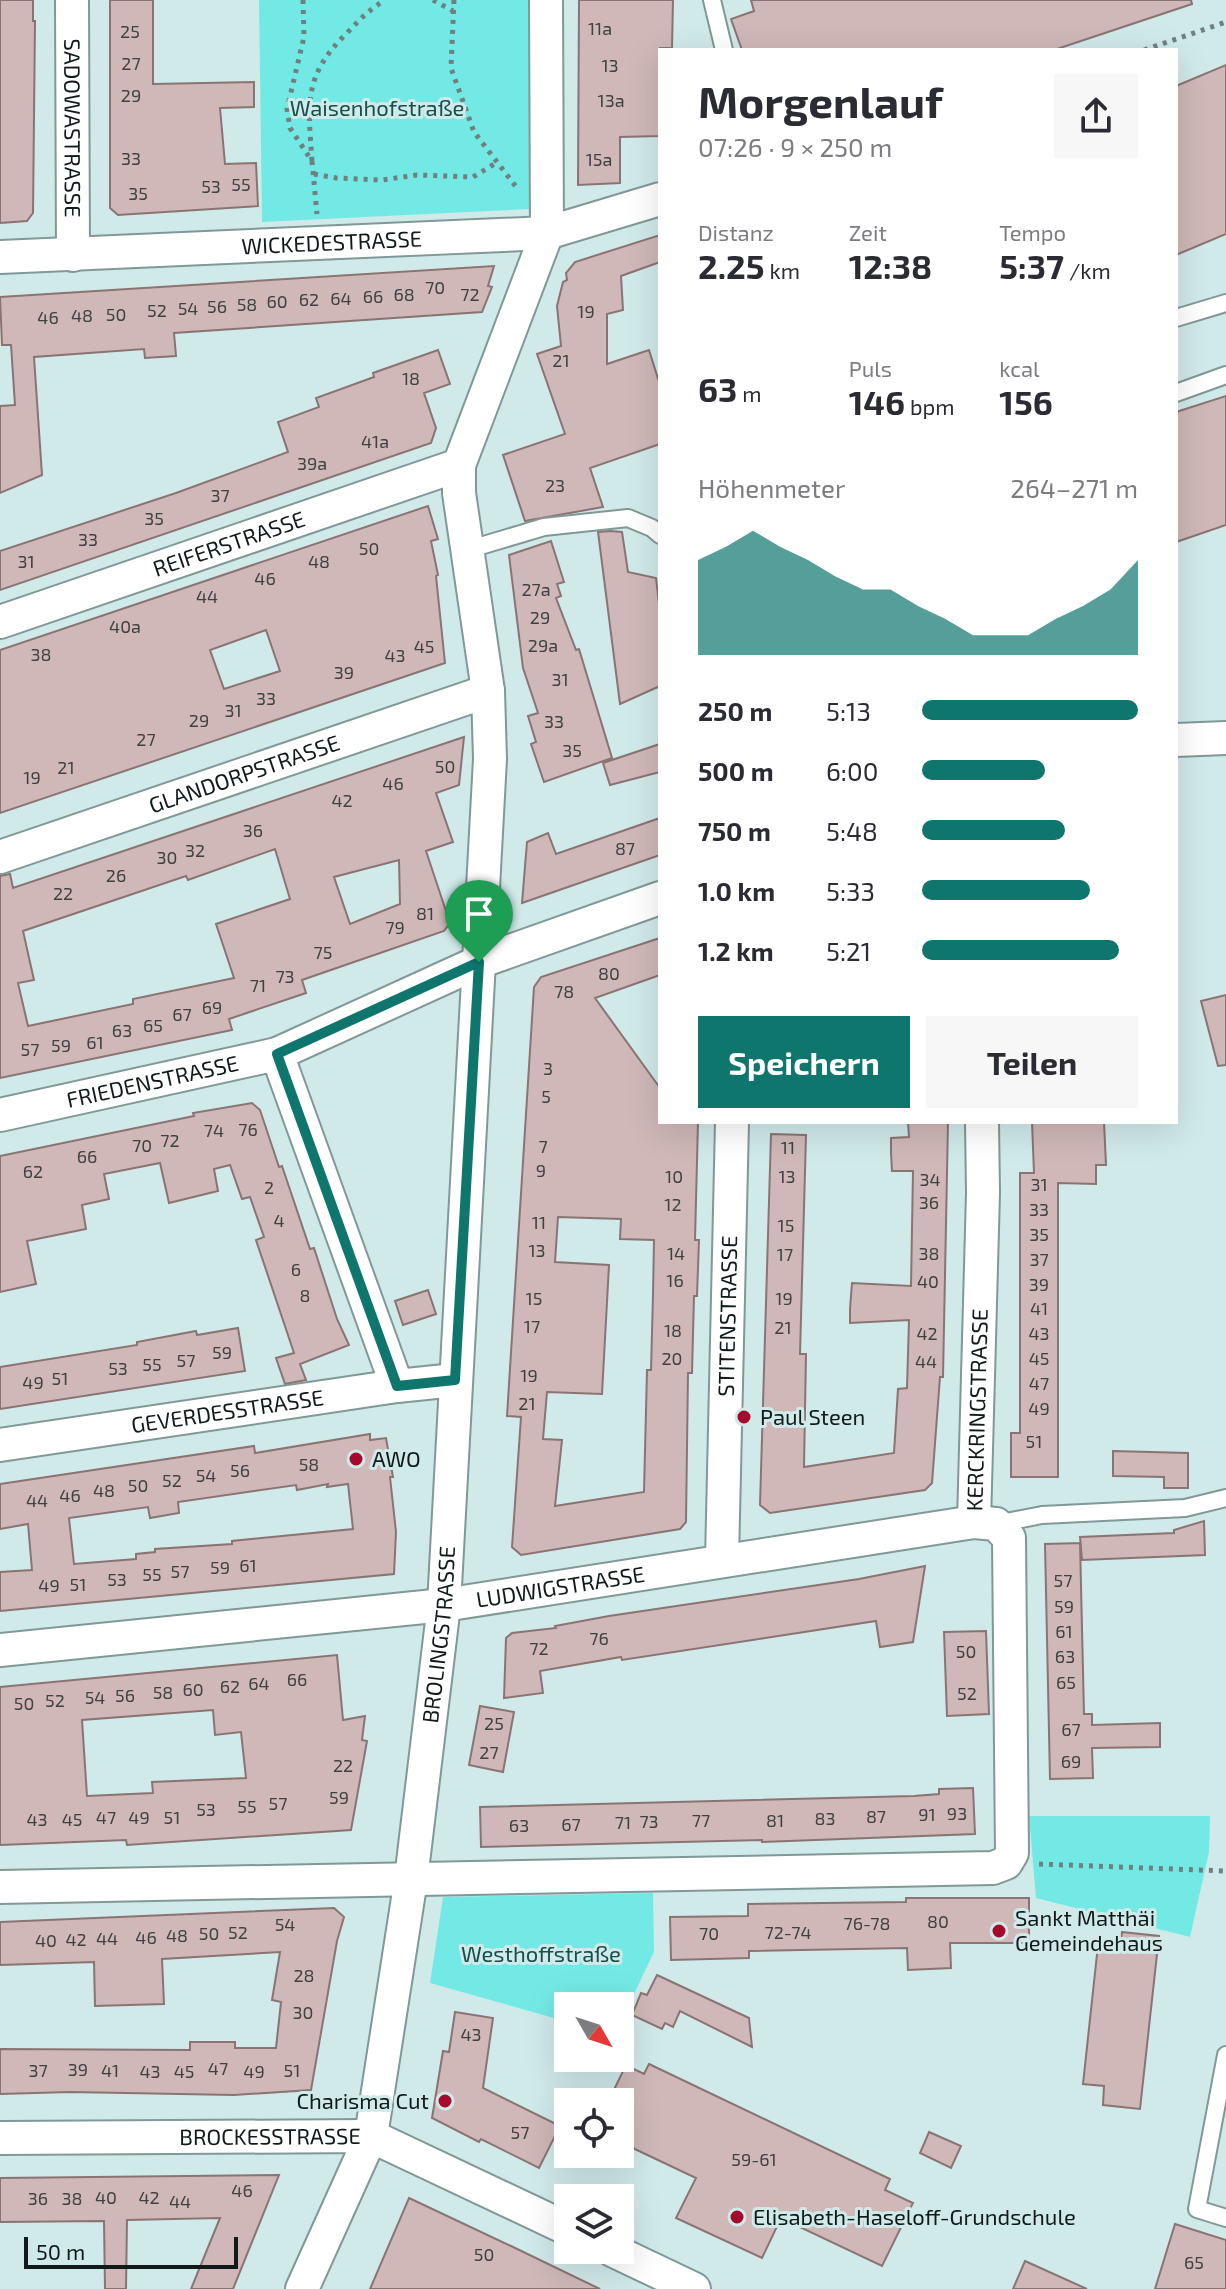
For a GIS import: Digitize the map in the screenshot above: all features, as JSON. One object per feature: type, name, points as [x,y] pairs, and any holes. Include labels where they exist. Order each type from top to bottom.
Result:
[{"type":"street","name":"SADOWASTRASSE","points":[[72,0],[73,255]]},
{"type":"street","points":[[479,962],[490,759],[488,691],[459,493],[459,465],[547,224],[546,0]]},
{"type":"street","name":"WICKEDESTRASSE","points":[[0,257],[319,243],[547,224],[658,199]]},
{"type":"street","name":"REIFERSTRASSE","points":[[0,622],[459,465]]},
{"type":"street","name":"GLANDORPSTRASSE","points":[[0,857],[488,691]]},
{"type":"street","points":[[1178,740],[1226,738]]},
{"type":"street","name":"FRIEDENSTRASSE","points":[[0,1115],[277,1054],[479,962],[658,899]]},
{"type":"street","name":"BROLINGSTRASSE","points":[[302,2289],[371,2136],[411,1879],[444,1605],[455,1380],[456,1248],[479,962]]},
{"type":"street","points":[[277,1054],[397,1386]]},
{"type":"street","name":"STITENSTRASSE","points":[[722,1560],[732,1124]]},
{"type":"street","name":"KERCKRINGSTRASSE","points":[[982,1124],[985,1523],[1009,1538],[1012,1853],[1006,1863]]},
{"type":"street","name":"GEVERDESSTRASSE","points":[[0,1445],[455,1380]]},
{"type":"street","name":"LUDWIGSTRASSE","points":[[0,1650],[444,1605],[722,1560],[985,1523]]},
{"type":"street","points":[[0,1887],[993,1868],[1006,1863]]},
{"type":"street","name":"BROCKESSTRASSE","points":[[0,2138],[371,2136],[554,2222]]},
{"type":"street","points":[[634,2260],[694,2289]]},
{"type":"lane","points":[[712,0],[724,48]]},
{"type":"lane","points":[[1178,317],[1226,303]]},
{"type":"lane","points":[[1178,392],[1226,375]]},
{"type":"lane","points":[[467,550],[544,527],[628,518],[658,533]]},
{"type":"lane","points":[[985,1523],[1042,1515],[1185,1508],[1226,1498]]},
{"type":"lane","points":[[1226,2055],[1197,2209],[1226,2218]]},
{"type":"path","points":[[303,0],[304,37],[287,109],[290,128],[312,161]]},
{"type":"path","points":[[319,243],[308,109],[314,77],[324,57],[339,40],[360,18],[385,0]]},
{"type":"path","points":[[433,0],[454,11]]},
{"type":"path","points":[[454,0],[451,68],[474,132],[547,224]]},
{"type":"path","points":[[1150,48],[1226,22]]},
{"type":"path","points":[[314,174],[382,180],[417,175],[473,177],[496,163]]},
{"type":"path","points":[[1006,1863],[1226,1871]]},
{"type":"green space","name":"Waisenhofstraße","points":[[259,0],[529,0],[531,209],[262,222]]},
{"type":"green space","points":[[1029,1816],[1210,1816],[1209,1852],[1190,1937],[1036,1898]]},
{"type":"green space","name":"Westhoffstraße","points":[[653,1893],[654,1952],[634,1994],[554,1992],[554,2018],[430,1983],[443,1897]]},
{"type":"building","points":[[0,0],[33,0],[35,21],[33,213],[27,221],[0,223]]},
{"type":"building","points":[[110,0],[153,0],[153,84],[254,82],[254,107],[220,108],[225,164],[256,163],[258,206],[118,215],[110,208]]},
{"type":"building","points":[[579,0],[673,0],[672,48],[658,48],[658,136],[620,137],[620,183],[578,185]]},
{"type":"building","points":[[751,0],[1191,0],[1192,4],[1060,48],[741,48],[731,19],[754,11]]},
{"type":"building","points":[[1226,65],[1226,234],[1178,254],[1178,85]]},
{"type":"building","points":[[658,236],[658,263],[621,276],[623,310],[607,314],[607,364],[649,350],[658,379],[658,445],[590,468],[603,507],[525,521],[503,455],[565,434],[537,354],[561,346],[557,306],[563,282],[567,280],[566,273],[575,262]]},
{"type":"building","points":[[494,266],[488,286],[492,287],[482,312],[174,333],[176,356],[145,358],[144,349],[34,357],[42,475],[0,493],[0,406],[15,405],[11,345],[2,345],[0,297]]},
{"type":"building","points":[[438,350],[450,384],[424,393],[436,428],[431,443],[0,590],[0,551],[288,452],[278,422],[319,407],[316,398]]},
{"type":"building","points":[[1226,396],[1226,525],[1178,541],[1178,411]]},
{"type":"building","points":[[428,506],[438,539],[431,541],[438,575],[445,663],[0,813],[0,650]],"holes":[[[266,630],[280,671],[224,689],[210,650]]]},
{"type":"building","points":[[598,532],[622,532],[628,572],[656,578],[658,687],[620,704]]},
{"type":"building","points":[[551,541],[564,582],[557,584],[561,596],[556,598],[576,650],[579,649],[612,758],[544,782],[531,744],[536,742],[528,716],[538,713],[523,668],[509,555]]},
{"type":"building","points":[[464,737],[459,785],[436,793],[453,842],[426,851],[450,923],[444,931],[302,980],[306,993],[229,1019],[232,1030],[0,1078],[0,876],[10,874],[13,888]],"holes":[[[275,849],[290,899],[216,924],[234,978],[133,999],[133,1004],[28,1026],[18,983],[34,980],[23,931],[186,876],[188,880]],[[399,860],[400,904],[350,924],[334,877]]]},
{"type":"building","points":[[658,745],[658,773],[610,785],[603,763]]},
{"type":"building","points":[[658,819],[658,856],[522,903],[527,842],[548,833],[556,854]]},
{"type":"building","points":[[658,939],[658,976],[595,998],[658,1085],[658,1124],[698,1124],[695,1240],[699,1240],[692,1373],[688,1373],[686,1522],[680,1529],[521,1555],[512,1547],[521,1417],[507,1416],[534,987],[541,977]],"holes":[[[558,1217],[621,1219],[620,1239],[654,1240],[644,1492],[555,1506],[562,1440],[543,1439],[547,1392],[602,1394],[609,1265],[555,1262]]]},
{"type":"building","points":[[1226,995],[1226,1065],[1218,1066],[1201,1001]]},
{"type":"building","points":[[252,1103],[260,1110],[310,1249],[314,1248],[337,1319],[349,1345],[300,1364],[306,1380],[285,1384],[276,1358],[294,1353],[256,1240],[264,1237],[250,1197],[242,1199],[230,1165],[214,1169],[218,1191],[169,1203],[160,1163],[104,1174],[109,1199],[82,1205],[86,1229],[27,1241],[36,1284],[0,1292],[0,1156]]},
{"type":"building","points":[[908,1124],[948,1124],[943,1377],[940,1377],[932,1483],[925,1490],[770,1513],[760,1505],[771,1134],[806,1135],[800,1354],[806,1354],[804,1467],[894,1453],[898,1389],[907,1388],[909,1320],[850,1323],[850,1309],[852,1283],[911,1286],[913,1171],[892,1171],[891,1153],[891,1138],[909,1137]]},
{"type":"building","points":[[1032,1124],[1104,1124],[1106,1165],[1096,1165],[1096,1184],[1058,1183],[1058,1477],[1011,1477],[1011,1433],[1020,1433],[1020,1173],[1034,1173]]},
{"type":"building","points":[[428,1290],[436,1314],[403,1325],[395,1301]]},
{"type":"building","points":[[238,1328],[245,1371],[0,1409],[0,1367],[137,1345],[137,1342],[196,1331],[197,1335]]},
{"type":"building","points":[[370,1434],[370,1440],[386,1438],[393,1477],[390,1477],[396,1532],[394,1574],[0,1611],[0,1572],[32,1570],[28,1524],[0,1529],[0,1484],[254,1446],[255,1453]],"holes":[[[328,1484],[327,1487],[348,1484],[353,1529],[232,1541],[232,1544],[155,1549],[155,1552],[136,1554],[136,1559],[74,1564],[69,1518],[148,1507],[150,1518],[179,1513],[178,1502],[296,1485],[297,1490]]]},
{"type":"building","points":[[1113,1451],[1188,1453],[1188,1488],[1164,1488],[1164,1477],[1113,1476]]},
{"type":"building","points":[[1204,1521],[1205,1555],[1082,1560],[1080,1537],[1174,1533],[1174,1530]]},
{"type":"building","points":[[1080,1543],[1084,1714],[1092,1714],[1092,1725],[1160,1723],[1160,1747],[1092,1748],[1093,1778],[1050,1779],[1045,1544]]},
{"type":"building","points":[[925,1566],[913,1642],[880,1647],[876,1621],[540,1671],[543,1693],[504,1698],[506,1638],[512,1633]]},
{"type":"building","points":[[986,1631],[989,1714],[947,1716],[944,1632]]},
{"type":"building","points":[[337,1655],[343,1720],[365,1716],[362,1740],[367,1741],[351,1830],[127,1845],[126,1840],[0,1845],[0,1687]],"holes":[[[213,1710],[215,1735],[241,1732],[246,1778],[152,1782],[153,1793],[87,1796],[82,1720]]]},
{"type":"building","points":[[480,1706],[514,1712],[503,1772],[469,1765]]},
{"type":"building","points":[[973,1788],[975,1834],[481,1847],[480,1807],[914,1796],[939,1794],[939,1789]]},
{"type":"building","points":[[906,1898],[1029,1898],[1029,1943],[950,1943],[951,1968],[908,1970],[907,1948],[749,1951],[749,1958],[671,1960],[670,1917],[748,1916],[748,1904],[906,1902]]},
{"type":"building","points":[[334,1908],[344,1917],[311,2090],[234,2095],[0,2094],[0,2049],[190,2050],[190,2042],[235,2042],[235,2048],[276,2048],[281,2002],[272,2000],[280,1952],[162,1959],[164,2004],[95,2006],[94,1962],[0,1965],[0,1922]]},
{"type":"building","points":[[1122,1932],[1159,1936],[1140,2109],[1103,2105],[1104,2086],[1083,2084],[1098,1945],[1120,1947]]},
{"type":"building","points":[[657,1975],[749,2018],[752,2047],[680,2011],[673,2027],[665,2023],[662,2029],[634,2016],[641,1993],[647,1995]]},
{"type":"building","points":[[455,2012],[493,2018],[483,2088],[554,2123],[554,2138],[539,2168],[432,2118],[443,2051],[449,2052]]},
{"type":"building","name":"Elisabeth-Haseloff-Grundschule","points":[[649,2064],[890,2179],[885,2190],[913,2203],[882,2266],[781,2218],[762,2258],[676,2218],[696,2178],[634,2149],[634,2088],[615,2088],[623,2072],[634,2072],[634,2069],[644,2074]]},
{"type":"building","points":[[929,2132],[961,2146],[951,2168],[920,2153]]},
{"type":"building","points":[[279,2175],[233,2289],[191,2289],[220,2218],[127,2220],[126,2289],[105,2289],[104,2221],[0,2222],[0,2178]]},
{"type":"building","points":[[409,2198],[511,2246],[600,2289],[370,2289]]},
{"type":"building","points":[[1175,2224],[1226,2240],[1226,2289],[1155,2289]]},
{"type":"building","points":[[1025,2261],[1087,2289],[1013,2289]]},
{"type":"place","name":"Paul Steen","points":[[744,1417]]},
{"type":"place","name":"AWO","points":[[356,1459]]},
{"type":"place","name":"Sankt Matthäi Gemeindehaus","points":[[999,1931]]},
{"type":"place","name":"Charisma Cut","points":[[445,2101]]},
{"type":"place","name":"Elisabeth-Haseloff-Grundschule","points":[[737,2217]]},
{"type":"route","points":[[479,962],[455,1380],[397,1386],[277,1054],[479,962]]}]
